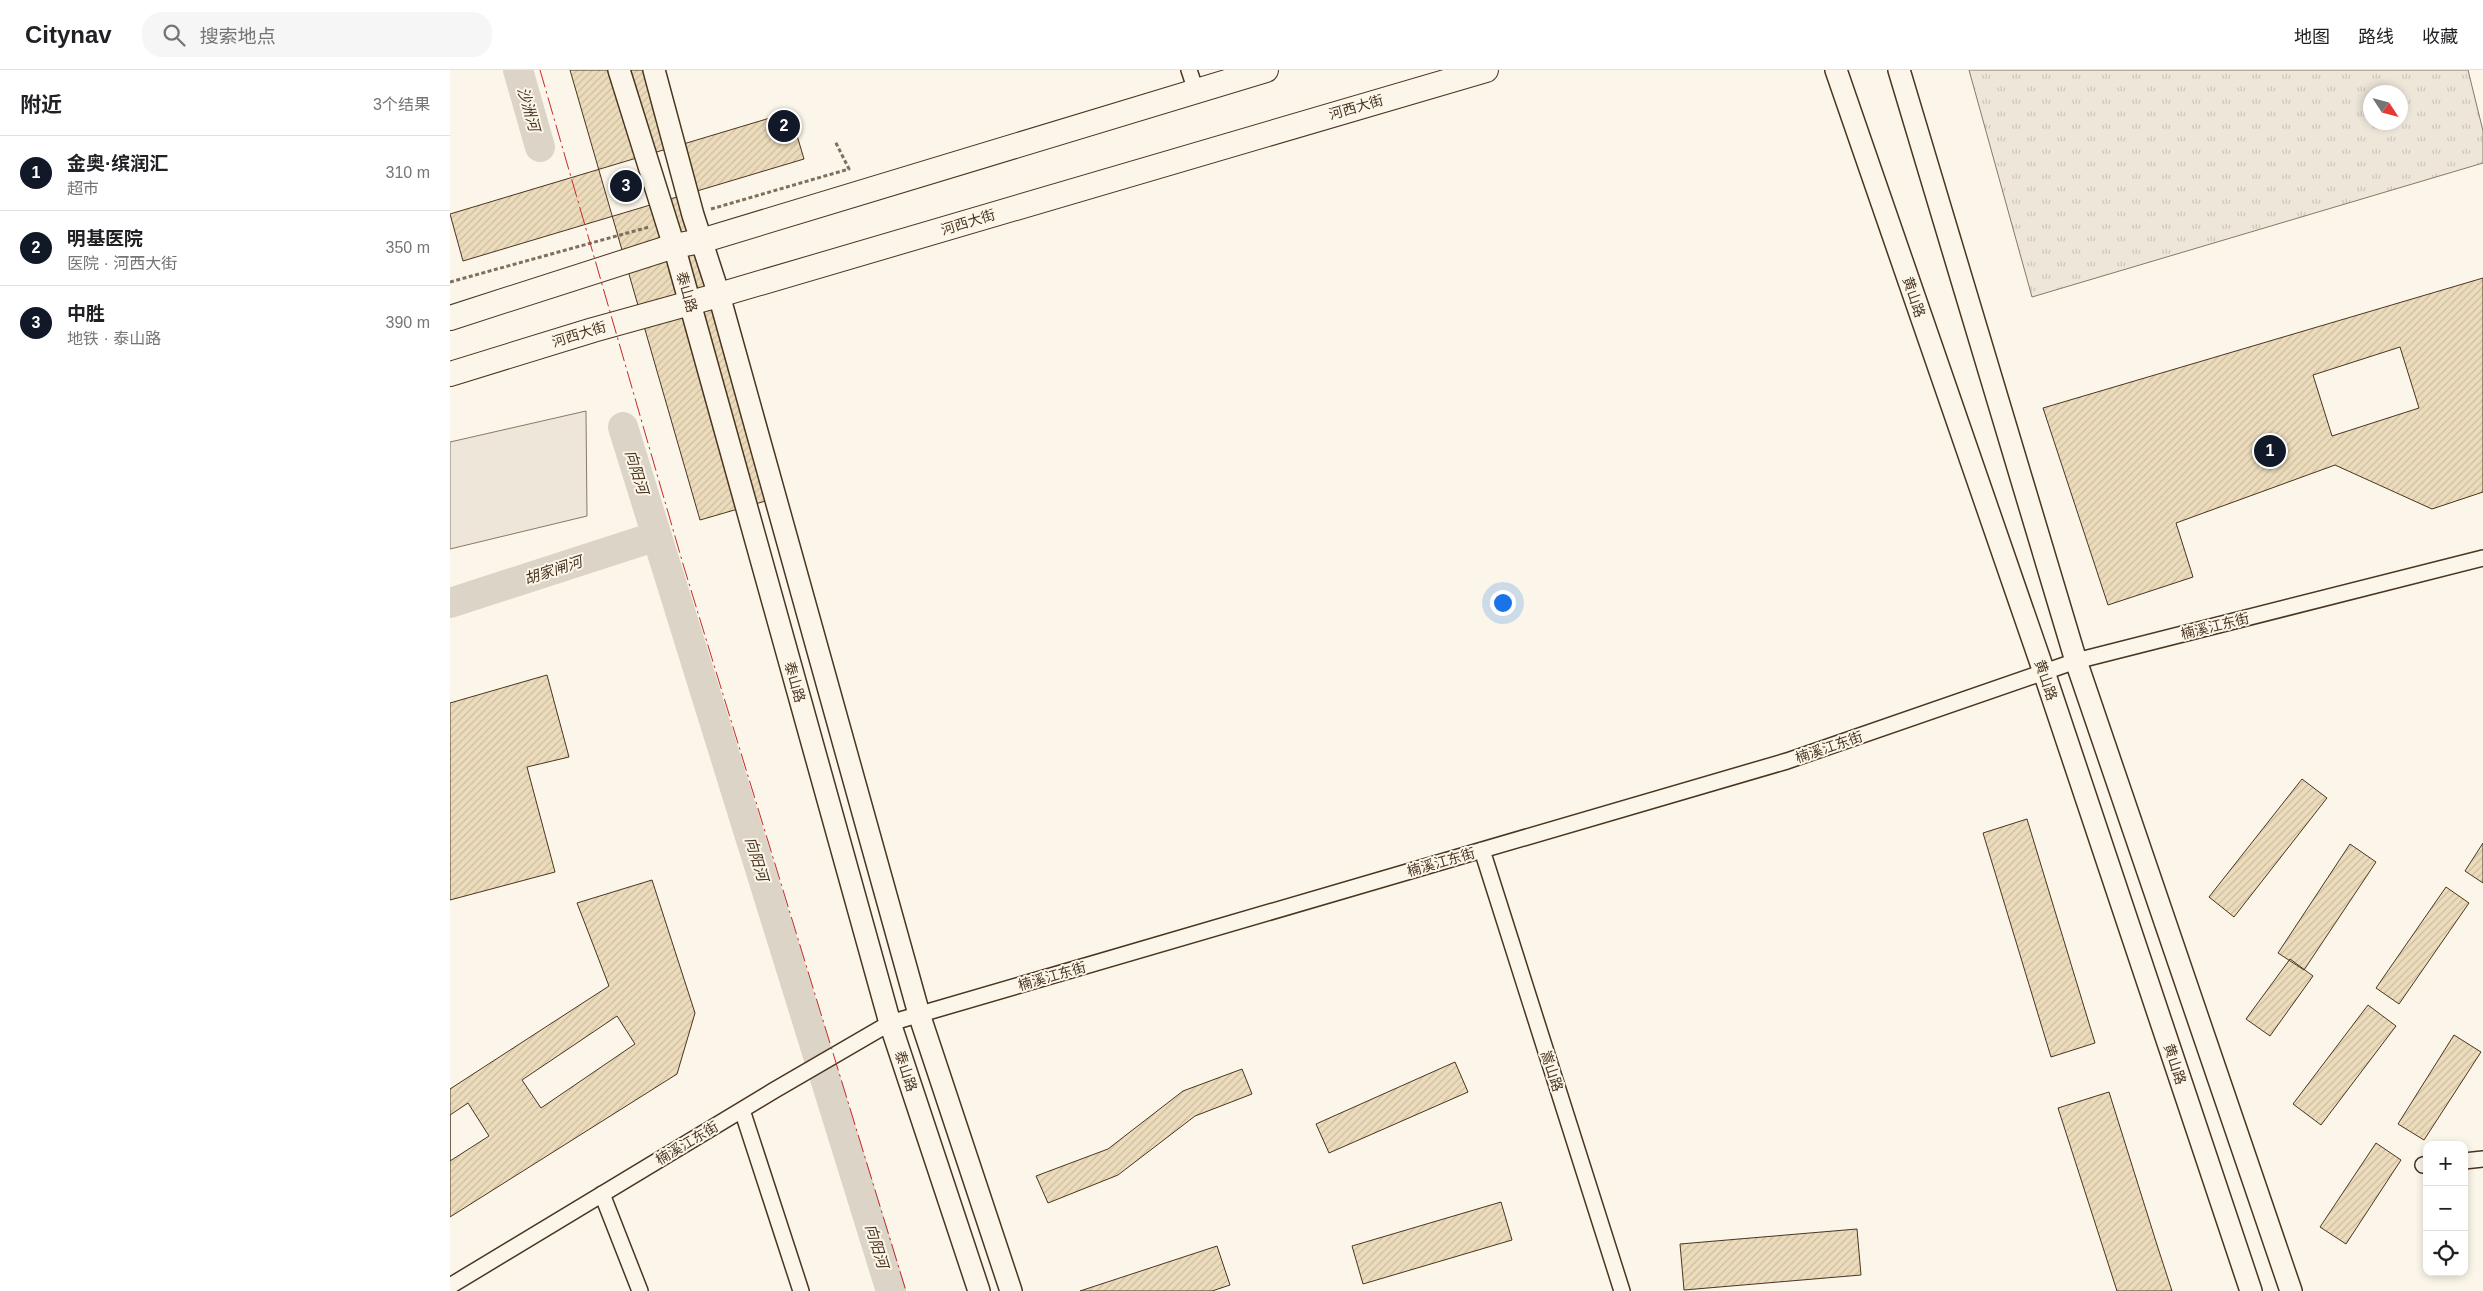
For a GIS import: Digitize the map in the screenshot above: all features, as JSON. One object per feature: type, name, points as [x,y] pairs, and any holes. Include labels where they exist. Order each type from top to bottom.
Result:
[{"type":"main road","name":"泰山路","points":[[619,70],[674,246],[890,1023],[979,1291]]},
{"type":"main road","name":"泰山路","points":[[654,70],[919,1014],[1011,1291]]},
{"type":"main road","points":[[450,318],[674,246],[701,241],[1192,81],[1266,70]]},
{"type":"main road","name":"河西大街","points":[[450,374],[593,330],[719,296],[1486,70]]},
{"type":"main road","name":"黄山路","points":[[1836,70],[2044,672],[2251,1291]]},
{"type":"main road","points":[[1899,70],[2076,661],[2292,1291]]},
{"type":"street","name":"楠溪江东街","points":[[450,1286],[773,1091],[890,1023],[1787,761],[2076,661],[2483,558]]},
{"type":"street","name":"嵩山路","points":[[1482,850],[1622,1291]]},
{"type":"street","points":[[742,1110],[802,1291]]},
{"type":"street","points":[[2468,1160],[2483,1159]]},
{"type":"street","points":[[602,1194],[640,1291]]},
{"type":"green space","points":[[1969,70],[2468,70],[2483,131],[2483,163],[2032,297]]},
{"type":"green space","points":[[586,411],[587,516],[450,549],[450,442]]},
{"type":"building","points":[[570,70],[644,70],[769,500],[700,520]]},
{"type":"building","points":[[790,112],[804,159],[463,261],[450,214]]},
{"type":"building","points":[[2483,278],[2483,492],[2432,509],[2335,465],[2176,523],[2193,577],[2108,605],[2043,408]],"holes":[[[2400,347],[2419,408],[2332,436],[2313,375]]]},
{"type":"building","points":[[547,675],[569,757],[527,767],[555,872],[450,900],[450,703]]},
{"type":"building","points":[[2302,779],[2327,798],[2234,917],[2209,897]]},
{"type":"building","points":[[2027,819],[2095,1043],[2051,1057],[1983,833]]},
{"type":"building","points":[[2483,843],[2483,883],[2465,871]]},
{"type":"building","points":[[2350,844],[2376,862],[2304,970],[2278,953]]},
{"type":"building","points":[[652,880],[695,1013],[677,1074],[450,1217],[450,1089],[609,986],[577,903]]},
{"type":"building","points":[[2446,887],[2469,903],[2399,1004],[2376,988]]},
{"type":"building","points":[[2290,959],[2313,976],[2270,1036],[2246,1019]]},
{"type":"building","points":[[2368,1005],[2396,1026],[2321,1125],[2293,1104]]},
{"type":"building","points":[[617,1016],[635,1044],[541,1108],[522,1080]]},
{"type":"building","points":[[2454,1035],[2481,1052],[2424,1140],[2398,1124]]},
{"type":"building","points":[[1455,1062],[1468,1092],[1329,1153],[1316,1124]]},
{"type":"building","points":[[1242,1069],[1252,1094],[1195,1116],[1118,1175],[1048,1203],[1036,1176],[1108,1149],[1183,1091]]},
{"type":"building","points":[[2109,1092],[2172,1291],[2117,1291],[2058,1108]]},
{"type":"building","points":[[468,1103],[489,1136],[450,1161],[450,1115]]},
{"type":"building","points":[[2376,1143],[2401,1160],[2346,1244],[2320,1227]]},
{"type":"building","points":[[1501,1202],[1512,1240],[1363,1284],[1352,1246]]},
{"type":"building","points":[[1857,1229],[1861,1275],[1684,1290],[1680,1244]]},
{"type":"building","points":[[1217,1246],[1230,1285],[1212,1291],[1080,1291]]},
{"type":"waterway","name":"沙洲河","points":[[518,70],[540,147]]},
{"type":"waterway","name":"向阳河","points":[[623,427],[891,1291]]},
{"type":"waterway","name":"胡家闸河","points":[[450,603],[657,536]]},
{"type":"power","points":[[540,70],[683,564],[906,1291]]},
{"type":"place","name":"明基医院","points":[[784,126]]},
{"type":"place","name":"中胜","points":[[626,186]]},
{"type":"place","name":"金奥·缤润汇","points":[[2270,451]]}]
